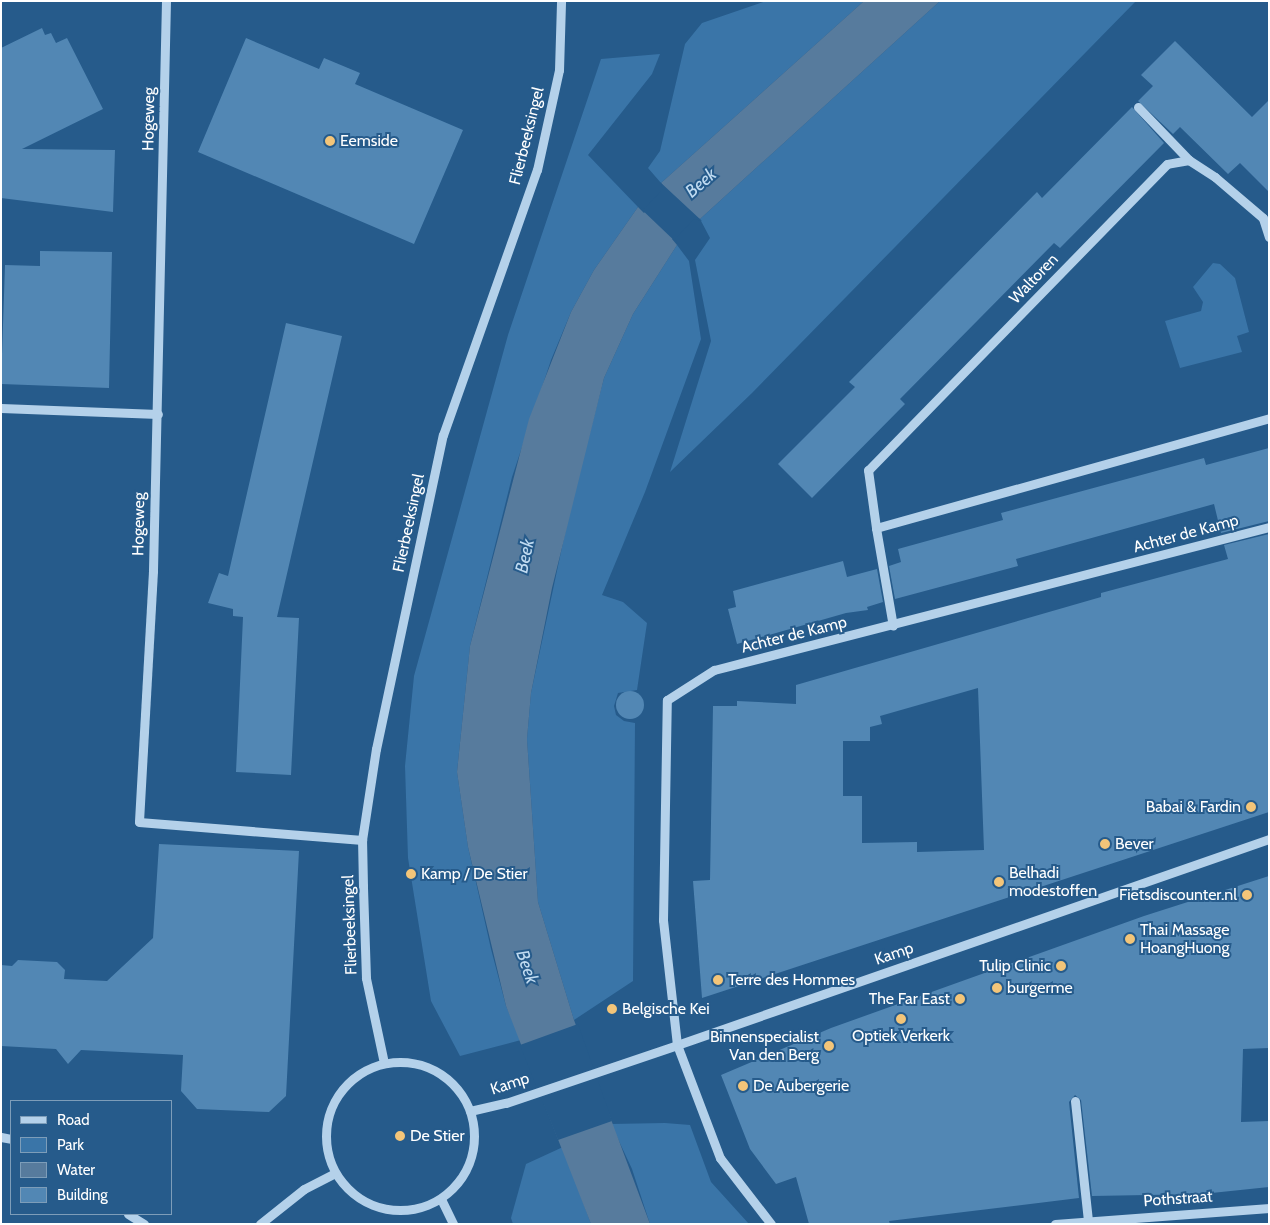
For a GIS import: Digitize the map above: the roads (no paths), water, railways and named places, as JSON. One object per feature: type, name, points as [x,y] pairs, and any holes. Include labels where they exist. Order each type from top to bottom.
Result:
[{"type":"street","name":"Hogeweg","points":[[166,1],[153,571],[139,822],[362,840]]},
{"type":"street","name":"Flierbeeksingel","points":[[384,1063],[366,978],[362,840],[376,749],[443,435],[537,170],[559,70],[561,1]]},
{"type":"street","points":[[1138,107],[1189,160],[1216,177],[1263,218],[1269,237]]},
{"type":"street","name":"Waltoren","points":[[893,626],[868,470],[1167,164],[1189,160]]},
{"type":"street","points":[[1,408],[158,414]]},
{"type":"street","points":[[876,528],[1269,418]]},
{"type":"street","name":"Achter de Kamp","points":[[676,1045],[663,920],[667,700],[714,670],[893,626],[1269,527]]},
{"type":"street","name":"Kamp","points":[[470,1111],[506,1103],[530,1092],[676,1045],[1269,839]]},
{"type":"street","points":[[676,1045],[720,1158],[771,1224]]},
{"type":"street","points":[[409,1062],[435,1070],[456,1087],[470,1111],[475,1135],[471,1160],[459,1182],[441,1199],[421,1208],[400,1211],[379,1208],[359,1199],[334,1173],[325,1146],[326,1124],[332,1104],[345,1086],[361,1072],[384,1063],[409,1062]]},
{"type":"street","points":[[1075,1101],[1088,1220]]},
{"type":"street","points":[[260,1224],[304,1189],[334,1173]]},
{"type":"street","points":[[441,1199],[453,1224]]},
{"type":"street","name":"Pothstraat","points":[[1055,1224],[1088,1220],[1269,1208]]},
{"type":"street","points":[[1182,1214],[1182,1224]]},
{"type":"street","points":[[130,1215],[144,1224]]},
{"type":"water","name":"Beek","points":[[864,1],[940,1],[700,219],[694,216],[672,239],[677,245],[633,314],[604,378],[552,588],[531,693],[527,739],[538,902],[574,1020],[650,1224],[591,1224],[506,1006],[468,847],[457,772],[470,646],[529,419],[571,312],[594,270],[638,207],[644,213],[666,189],[661,183]]},
{"type":"place","name":"Eemside","points":[[330,141]]},
{"type":"place","name":"Babai & Fardin","points":[[1251,807]]},
{"type":"place","name":"Bever","points":[[1105,844]]},
{"type":"place","name":"Kamp / De Stier","points":[[411,874]]},
{"type":"place","name":"Belhadi modestoffen","points":[[999,882]]},
{"type":"place","name":"Fietsdiscounter.nl","points":[[1247,895]]},
{"type":"place","name":"Thai Massage HoangHuong","points":[[1130,939]]},
{"type":"place","name":"Tulip Clinic","points":[[1061,966]]},
{"type":"place","name":"Terre des Hommes","points":[[718,980]]},
{"type":"place","name":"burgerme","points":[[997,988]]},
{"type":"place","name":"The Far East","points":[[960,999]]},
{"type":"place","name":"Belgische Kei","points":[[612,1009]]},
{"type":"place","name":"Optiek Verkerk","points":[[901,1019]]},
{"type":"place","name":"Binnenspecialist Van den Berg","points":[[829,1046]]},
{"type":"place","name":"De Aubergerie","points":[[743,1086]]},
{"type":"place","name":"De Stier","points":[[400,1136]]}]
